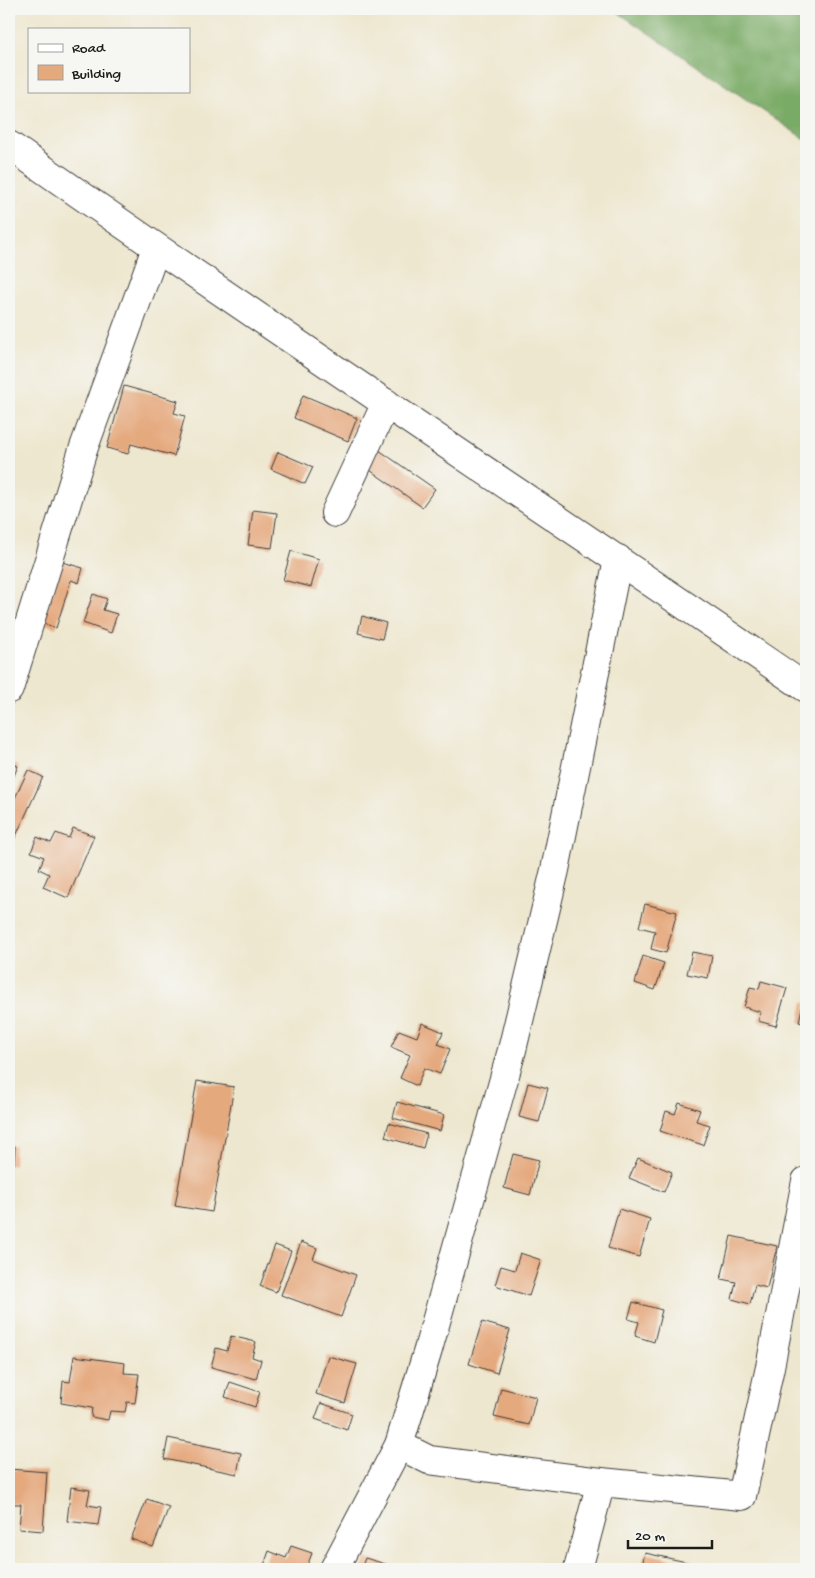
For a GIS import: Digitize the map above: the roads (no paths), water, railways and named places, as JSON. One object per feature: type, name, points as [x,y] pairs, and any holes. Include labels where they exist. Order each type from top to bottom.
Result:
[{"type":"street","points":[[9,145],[156,248],[806,688]]},
{"type":"street","points":[[9,689],[83,450],[156,248]]},
{"type":"street","points":[[335,513],[386,403]]},
{"type":"street","points":[[334,1569],[399,1445],[428,1350],[514,1041],[555,870],[618,559]]},
{"type":"street","points":[[399,1445],[429,1460],[600,1482],[742,1496],[770,1366],[806,1180]]},
{"type":"street","points":[[578,1569],[600,1482]]}]
